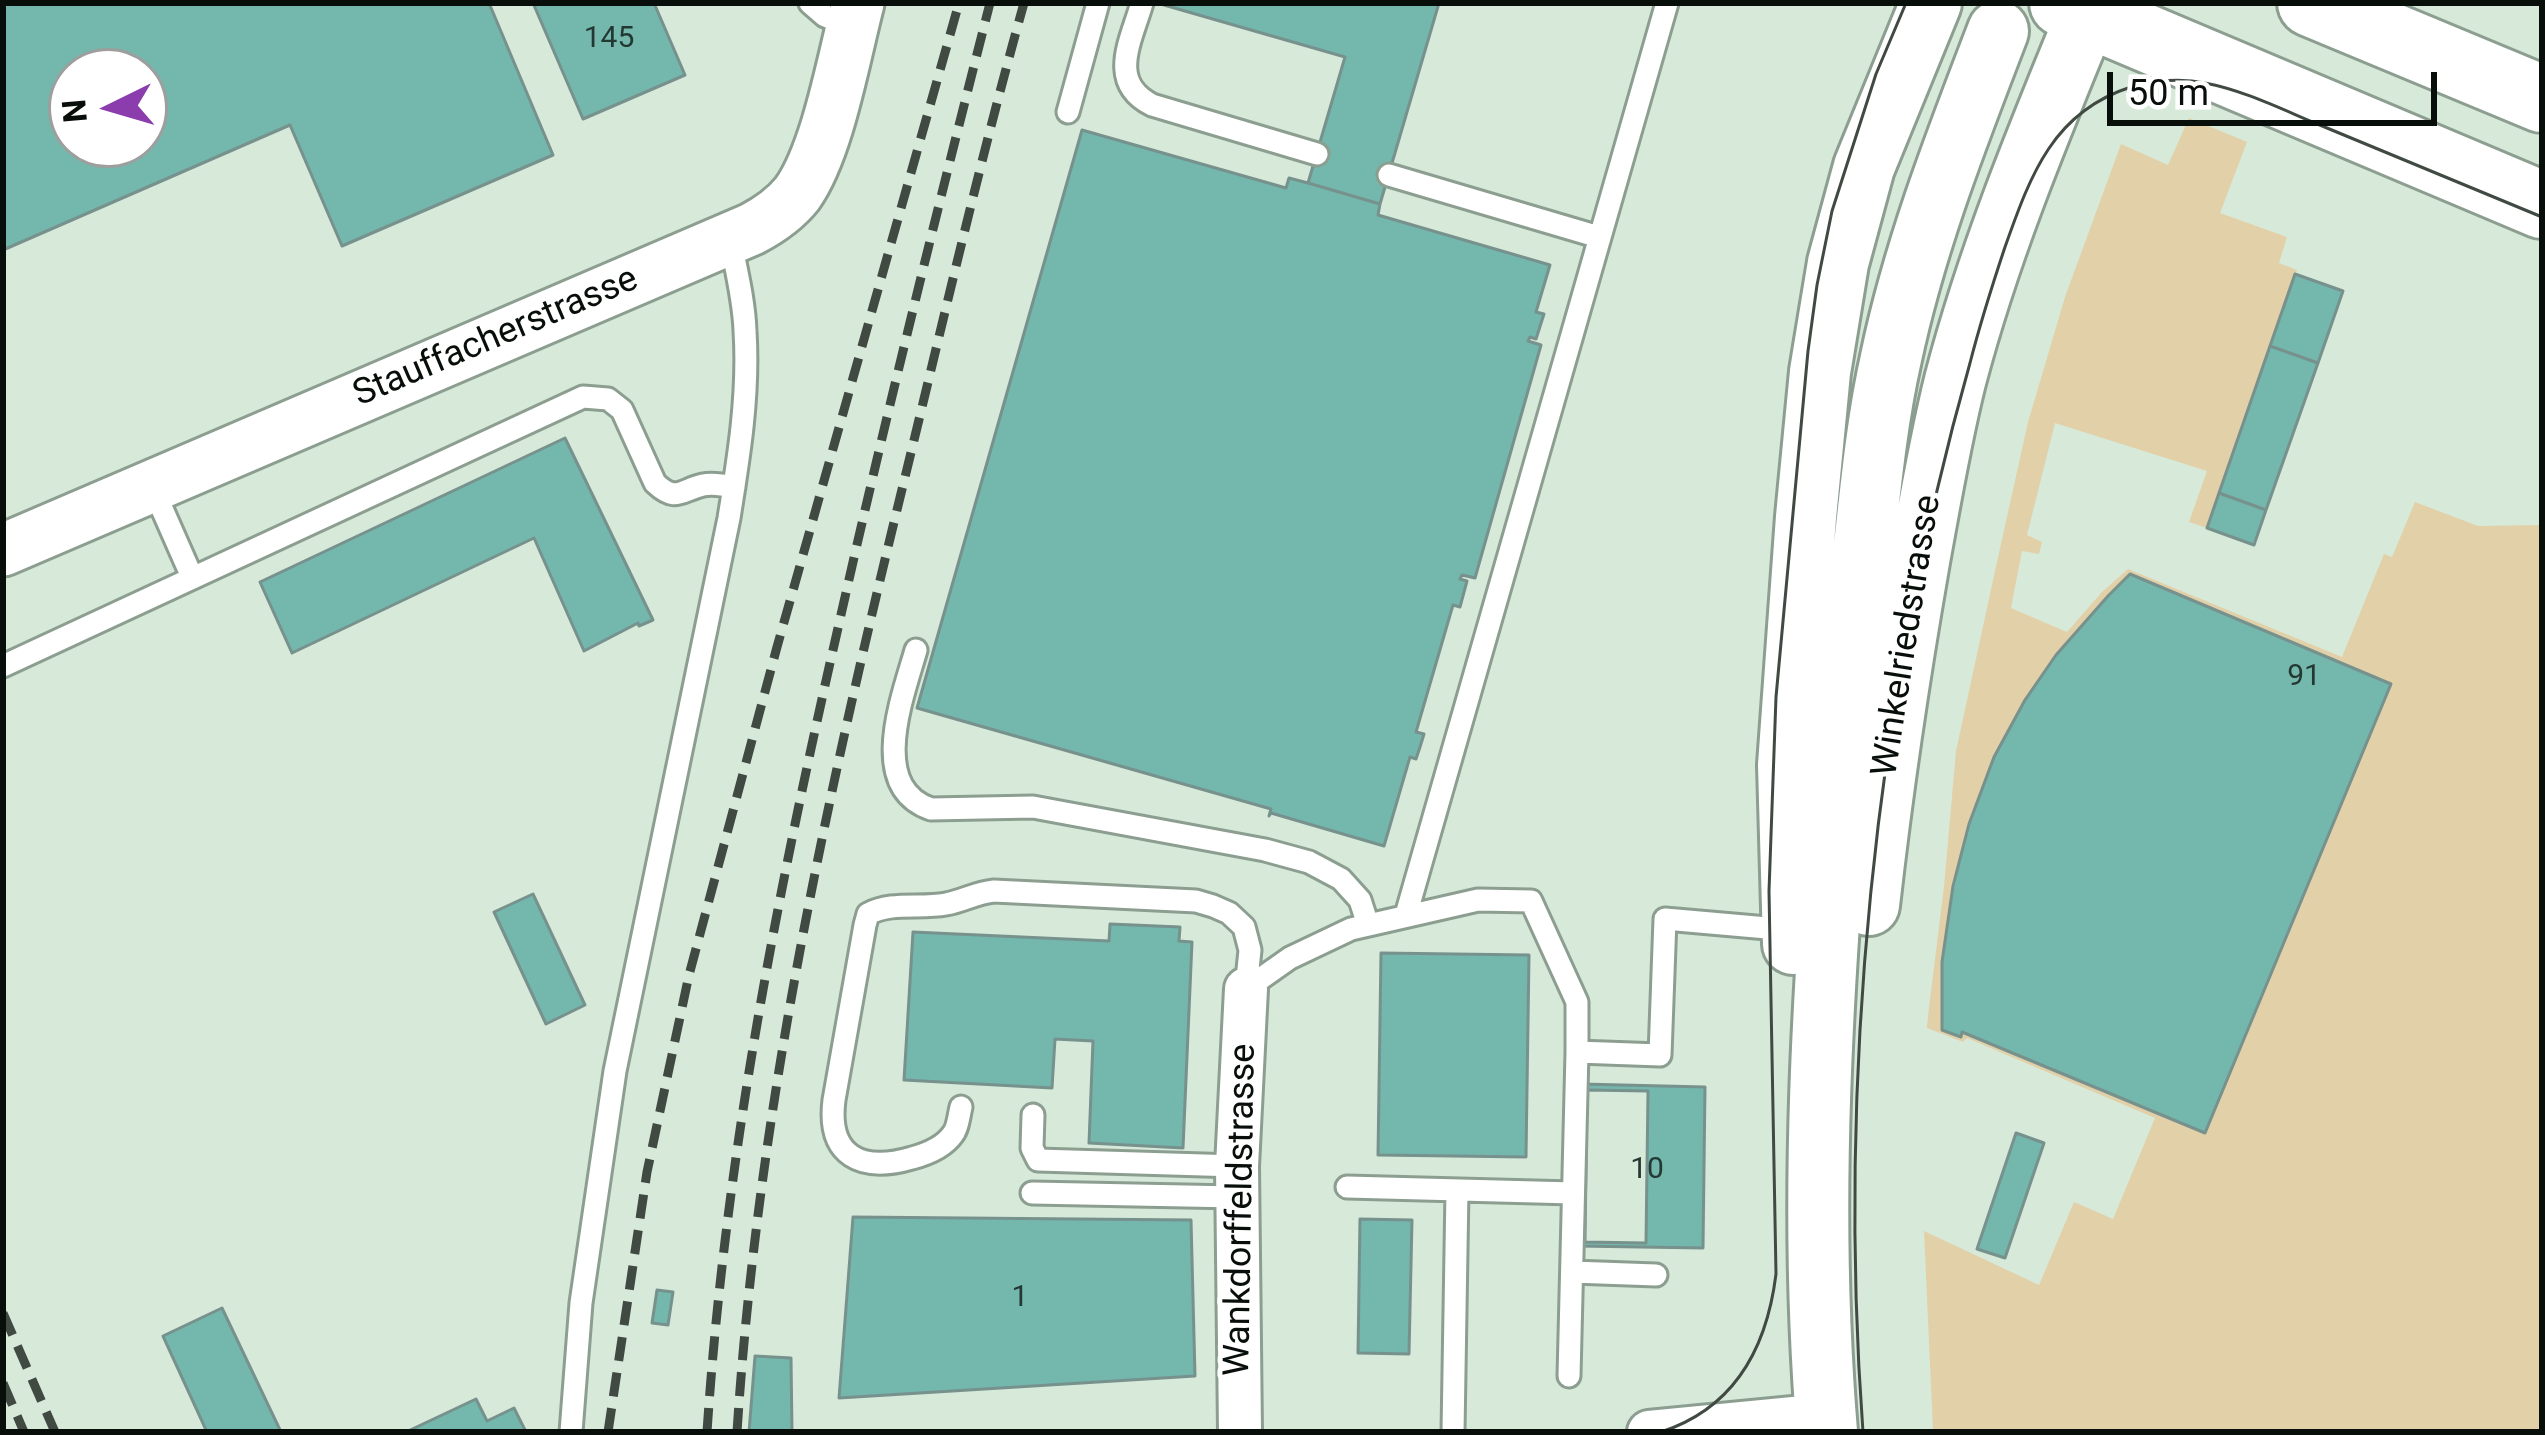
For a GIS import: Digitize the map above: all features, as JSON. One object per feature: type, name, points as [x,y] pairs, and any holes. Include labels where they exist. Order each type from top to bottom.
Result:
[{"type":"main road","name":"Winkelriedstrasse","points":[[1819,1280],[1801,1184],[1788,765],[1806,517],[1822,354],[1838,262],[1864,167],[1930,3]]},
{"type":"main road","points":[[2311,3],[2542,99]]},
{"type":"main road","name":"Winkelriedstrasse","points":[[1819,1280],[1838,1185],[1883,783],[1936,464],[1989,265],[2081,6]]},
{"type":"main road","points":[[2081,6],[2542,205]]},
{"type":"main road","name":"Winkelriedstrasse","points":[[1826,1423],[1819,1184],[1827,931],[1878,426],[1923,232],[1999,31]]},
{"type":"street","name":"Stauffacherstrasse","points":[[3,550],[773,216],[800,188],[823,136],[840,11]]},
{"type":"street","name":"Wankdorffeldstrasse","points":[[1240,1432],[1237,1182],[1246,989]]},
{"type":"street","points":[[1649,1432],[1826,1423]]},
{"type":"lane","points":[[1067,112],[1098,3]]},
{"type":"lane","points":[[1142,3],[1125,71],[1132,92],[1152,105],[1317,154]]},
{"type":"lane","points":[[1406,915],[1667,3]]},
{"type":"lane","points":[[1389,175],[1599,237]]},
{"type":"lane","points":[[571,1432],[581,1303],[615,1070],[742,436],[745,326],[729,238]]},
{"type":"lane","points":[[3,667],[592,395],[622,410],[663,490],[680,494],[701,485],[734,487]]},
{"type":"lane","points":[[152,486],[192,577]]},
{"type":"lane","points":[[916,650],[897,720],[894,757],[903,787],[920,805],[931,809],[1033,807],[1265,850],[1309,862],[1341,879],[1360,899],[1368,925]]},
{"type":"lane","points":[[962,1106],[955,1133],[931,1152],[902,1161],[865,1162],[842,1150],[835,1137],[831,1121],[865,925],[868,914],[880,908],[953,903],[994,891],[1196,901],[1229,914],[1244,927],[1250,950],[1246,989]]},
{"type":"lane","points":[[1246,989],[1289,958],[1351,929],[1478,900],[1531,901],[1577,1002],[1569,1376]]},
{"type":"lane","points":[[1576,1052],[1660,1054],[1665,919],[1792,931]]},
{"type":"lane","points":[[1033,1115],[1033,1148],[1038,1160],[1237,1182]]},
{"type":"lane","points":[[1032,1193],[1237,1182]]},
{"type":"lane","points":[[1347,1187],[1574,1193]]},
{"type":"lane","points":[[1453,1432],[1457,1190]]},
{"type":"lane","points":[[1571,1272],[1656,1275]]},
{"type":"shaded area","points":[[2189,118],[2247,142],[2220,213],[2287,237],[2279,263],[2297,270],[2207,528],[2189,522],[2207,471],[2055,423],[2027,535],[2042,542],[2039,554],[2022,551],[2011,608],[2067,632],[2128,569],[2342,657],[2384,554],[2392,557],[2415,502],[2478,526],[2542,525],[2542,1432],[1933,1432],[1924,1231],[2039,1285],[2074,1202],[2113,1219],[2155,1118],[1967,1038],[1963,1042],[1927,1028],[1956,751],[2028,422],[2065,297],[2121,144],[2168,165]]},
{"type":"building","points":[[3,3],[489,3],[553,155],[342,246],[290,125],[3,250]]},
{"type":"building","points":[[533,3],[654,3],[685,75],[583,119]]},
{"type":"building","points":[[1157,3],[1439,3],[1380,204],[1308,183],[1345,57]]},
{"type":"building","points":[[1082,130],[1286,188],[1289,178],[1308,183],[1380,204],[1378,215],[1550,265],[1536,312],[1544,314],[1536,339],[1528,341],[1541,345],[1475,578],[1462,575],[1460,579],[1467,581],[1460,607],[1453,605],[1416,732],[1424,734],[1416,759],[1410,757],[1384,846],[1269,816],[1271,809],[917,708]]},
{"type":"building","points":[[2295,274],[2343,291],[2318,363],[2270,346]]},
{"type":"building","points":[[2270,346],[2318,363],[2266,510],[2219,493]]},
{"type":"building","points":[[565,438],[653,620],[584,651],[534,538],[292,653],[260,582]]},
{"type":"building","points":[[2219,493],[2266,510],[2254,545],[2207,528]]},
{"type":"building","points":[[2130,574],[2391,684],[2205,1133],[1962,1032],[1961,1037],[1942,1030],[1942,962],[1953,886],[1994,757],[2056,655]]},
{"type":"building","points":[[533,894],[585,1005],[546,1024],[494,912]]},
{"type":"building","points":[[1110,924],[1180,927],[1179,941],[1192,942],[1183,1148],[1089,1143],[1093,1041],[1055,1039],[1052,1088],[904,1080],[913,932],[1109,941]]},
{"type":"building","points":[[1381,953],[1529,955],[1526,1157],[1378,1155]]},
{"type":"building","points":[[1581,1084],[1705,1087],[1703,1248],[1577,1246]]},
{"type":"building","points":[[1587,1090],[1648,1091],[1646,1243],[1585,1242]]},
{"type":"building","points":[[2016,1133],[2044,1143],[2005,1258],[1977,1249]]},
{"type":"building","points":[[853,1217],[1191,1220],[1195,1376],[839,1398]]},
{"type":"building","points":[[1360,1219],[1412,1220],[1409,1354],[1358,1353]]},
{"type":"building","points":[[657,1290],[673,1292],[668,1325],[652,1323]]},
{"type":"building","points":[[222,1308],[281,1432],[207,1432],[163,1336]]},
{"type":"building","points":[[755,1356],[791,1358],[792,1432],[749,1432]]},
{"type":"building","points":[[476,1399],[487,1421],[514,1408],[526,1432],[406,1432]]},
{"type":"tram line","points":[[1661,1432],[1687,1421],[1728,1391],[1755,1350],[1772,1301],[1776,1274],[1769,891],[1776,697],[1808,351],[1832,211],[1876,74],[1906,3]]},
{"type":"tram line","points":[[1863,1432],[1855,1165],[1860,1029],[1887,758],[1937,492],[1986,305],[2035,172],[2063,130],[2104,98],[2140,85],[2187,81],[2252,97],[2542,217]]},
{"type":"railway","points":[[608,1432],[647,1172],[689,975],[959,3]]},
{"type":"railway","points":[[707,1432],[726,1229],[774,928],[856,550],[990,3]]},
{"type":"railway","points":[[737,1432],[761,1189],[824,827],[949,294],[1024,3]]},
{"type":"railway","points":[[3,1313],[55,1432]]},
{"type":"railway","points":[[3,1383],[24,1432]]}]
